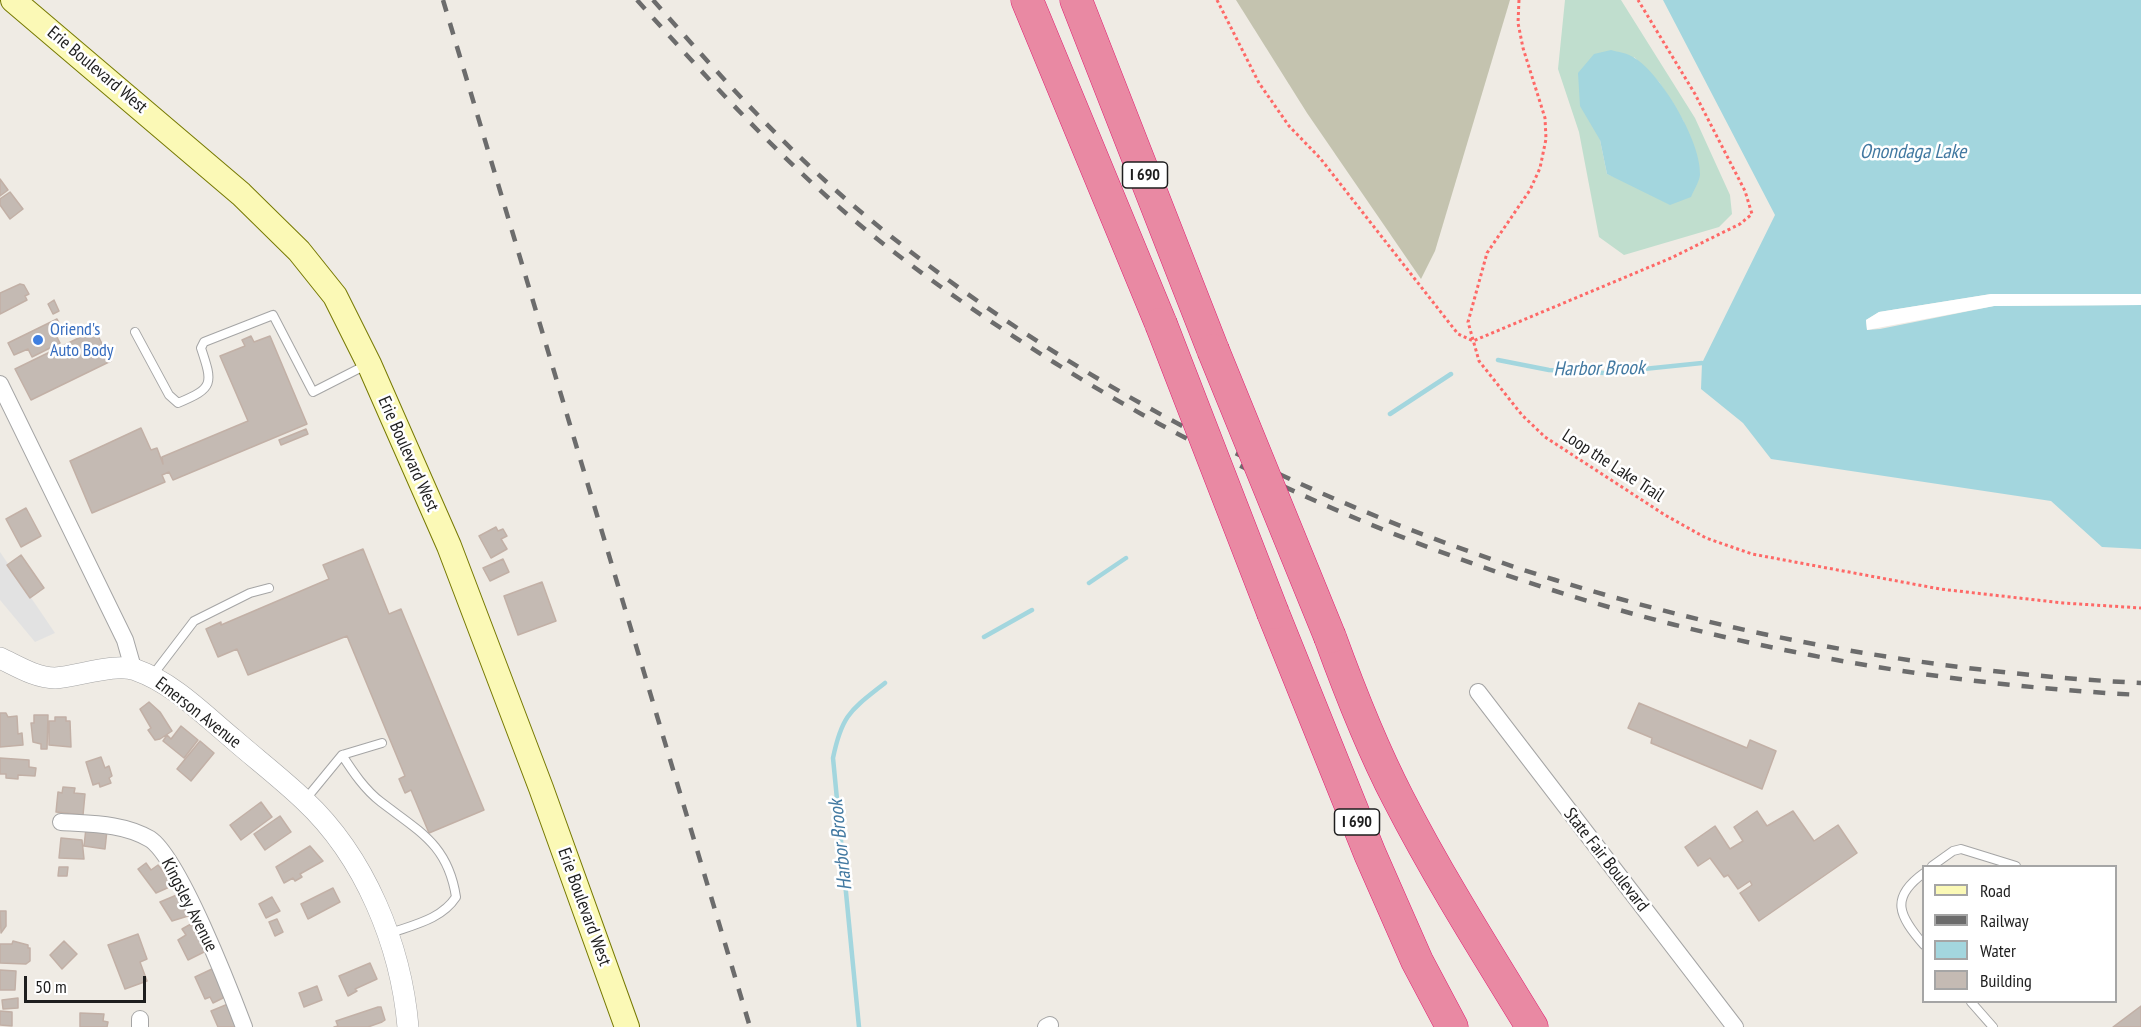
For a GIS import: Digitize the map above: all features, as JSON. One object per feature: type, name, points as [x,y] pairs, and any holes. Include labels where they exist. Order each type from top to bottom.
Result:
[{"type":"highway","name":"I 690","points":[[1027,0],[1161,324],[1273,613],[1370,854],[1417,961],[1452,1027]]},
{"type":"highway","name":"I 690","points":[[1076,0],[1358,712],[1398,797],[1463,915],[1532,1027]]},
{"type":"highway","points":[[1463,915],[1550,1027]]},
{"type":"main road","name":"Erie Boulevard West","points":[[13,0],[242,194],[299,251],[335,296],[369,364],[449,546],[542,788],[627,1027]]},
{"type":"street","points":[[0,384],[125,640],[143,672],[48,677],[0,658]]},
{"type":"street","name":"Emerson Avenue","points":[[143,672],[180,695],[305,801],[339,839],[357,866],[387,934],[405,998],[408,1027]]},
{"type":"street","name":"State Fair Boulevard","points":[[1478,693],[1736,1027]]},
{"type":"street","name":"Kingsley Avenue","points":[[61,822],[124,828],[151,840],[166,857],[215,956],[244,1027]]},
{"type":"lane","points":[[135,332],[169,395],[178,403],[200,394],[209,385],[211,376],[201,348],[204,342],[273,315],[313,392],[369,364]]},
{"type":"lane","points":[[143,672],[194,621],[250,592],[269,588]]},
{"type":"lane","points":[[305,801],[342,755],[382,742]]},
{"type":"lane","points":[[342,755],[379,801],[411,823],[428,839],[452,873],[456,897],[449,907],[433,918],[387,934]]},
{"type":"lane","points":[[1935,865],[1953,851],[1961,849],[2010,865]]},
{"type":"lane","points":[[1922,874],[1904,892],[1900,905],[1904,919],[1922,944]]},
{"type":"lane","points":[[1972,1003],[1987,1025]]},
{"type":"path","points":[[1217,0],[1259,83],[1289,126],[1320,158],[1458,334],[1473,341],[1671,258],[1740,225],[1752,214],[1745,191],[1695,94],[1638,0]]},
{"type":"path","name":"Loop the Lake Trail","points":[[1519,0],[1518,23],[1523,48],[1545,118],[1546,140],[1540,168],[1530,190],[1487,253],[1468,322],[1479,361],[1522,415],[1545,437],[1665,515],[1706,538],[1752,554],[1813,567],[1940,588],[2063,603],[2141,608]]},
{"type":"shaded area","points":[[1236,0],[1510,0],[1435,251],[1421,279],[1307,113]]},
{"type":"shaded area","points":[[1565,0],[1621,0],[1695,118],[1730,195],[1732,214],[1719,227],[1624,255],[1599,237],[1579,132],[1558,69]],"holes":[[[1634,57],[1659,82],[1684,122],[1632,184],[1607,174],[1600,140]]]},
{"type":"shaded area","points":[[0,552],[55,633],[35,642],[0,600]]},
{"type":"water","name":"Onondaga Lake","points":[[1663,0],[2141,0],[2141,294],[1991,294],[1879,312],[1866,320],[1867,330],[1994,306],[2141,305],[2141,549],[2102,547],[2051,501],[1771,459],[1743,423],[1701,389],[1702,363],[1775,215]]},
{"type":"water","points":[[1611,50],[1631,56],[1644,65],[1678,110],[1699,161],[1700,175],[1691,197],[1670,205],[1607,174],[1600,140],[1580,106],[1578,73],[1594,54]]},
{"type":"pier","points":[[1991,294],[2141,294],[2141,305],[1994,306],[1867,330],[1866,320],[1879,312]]},
{"type":"building","points":[[0,179],[8,190],[0,196]]},
{"type":"building","points":[[10,192],[23,209],[10,219],[0,205],[0,199]]},
{"type":"building","points":[[20,284],[24,285],[29,294],[25,296],[27,300],[0,314],[0,293]]},
{"type":"building","points":[[54,300],[59,311],[53,314],[48,304]]},
{"type":"building","points":[[57,319],[64,332],[56,335],[60,343],[32,357],[28,349],[14,355],[8,343]]},
{"type":"building","points":[[95,330],[111,361],[31,400],[15,369]]},
{"type":"building","points":[[251,336],[254,342],[270,336],[307,424],[173,480],[169,472],[162,475],[165,482],[92,513],[70,461],[141,428],[151,450],[157,448],[163,464],[162,457],[248,421],[220,356],[245,346],[242,340]]},
{"type":"building","points":[[306,429],[308,434],[281,445],[279,440]]},
{"type":"building","points":[[26,508],[41,536],[21,547],[6,519]]},
{"type":"building","points":[[496,527],[498,531],[503,529],[507,536],[501,539],[507,549],[491,558],[479,536]]},
{"type":"building","points":[[363,549],[389,614],[401,609],[484,810],[429,833],[411,790],[405,793],[399,779],[405,776],[347,636],[248,675],[237,649],[218,657],[206,629],[221,622],[221,625],[329,579],[323,565]]},
{"type":"building","points":[[21,555],[44,588],[30,598],[7,565]]},
{"type":"building","points":[[503,559],[509,572],[490,581],[483,568]]},
{"type":"building","points":[[542,582],[556,621],[518,635],[504,596]]},
{"type":"building","points":[[149,702],[160,712],[172,731],[160,739],[155,740],[148,730],[151,728],[140,709]]},
{"type":"building","points":[[1639,703],[1747,748],[1750,740],[1776,751],[1762,789],[1651,743],[1652,738],[1628,728]]},
{"type":"building","points":[[0,713],[6,713],[8,717],[17,716],[18,734],[22,733],[23,745],[0,747]]},
{"type":"building","points":[[34,715],[48,715],[47,749],[41,749],[41,744],[33,742],[31,723],[34,723]]},
{"type":"building","points":[[55,717],[66,717],[66,721],[70,721],[71,747],[49,745],[49,721],[55,721]]},
{"type":"building","points":[[181,726],[198,740],[184,758],[163,741],[167,735],[171,739]]},
{"type":"building","points":[[200,741],[214,753],[191,781],[177,769]]},
{"type":"building","points":[[101,757],[105,768],[109,766],[112,776],[109,778],[111,783],[100,787],[99,783],[93,785],[86,762]]},
{"type":"building","points":[[0,758],[29,760],[29,767],[36,768],[35,776],[18,775],[18,779],[6,778],[6,774],[0,774]]},
{"type":"building","points":[[63,787],[75,788],[74,793],[85,794],[83,815],[56,812],[58,792],[62,793]]},
{"type":"building","points":[[261,802],[272,817],[241,840],[230,825]]},
{"type":"building","points":[[1757,811],[1767,826],[1793,811],[1814,841],[1838,825],[1857,853],[1759,921],[1740,893],[1752,885],[1750,881],[1738,889],[1728,875],[1724,877],[1710,858],[1698,866],[1685,847],[1715,826],[1730,849],[1743,841],[1734,827]]},
{"type":"building","points":[[280,816],[291,832],[265,850],[254,834]]},
{"type":"building","points":[[86,828],[107,830],[105,849],[84,846]]},
{"type":"building","points":[[61,838],[82,840],[84,859],[59,858]]},
{"type":"building","points":[[310,846],[323,861],[300,874],[302,877],[295,881],[293,878],[284,883],[276,867]]},
{"type":"building","points":[[146,863],[151,870],[158,865],[174,885],[156,893],[138,869]]},
{"type":"building","points":[[59,867],[68,867],[67,876],[58,876]]},
{"type":"building","points":[[333,888],[340,902],[308,919],[301,904]]},
{"type":"building","points":[[179,894],[188,916],[172,921],[160,902]]},
{"type":"building","points":[[272,897],[280,911],[266,918],[259,904]]},
{"type":"building","points":[[0,911],[6,911],[6,926],[1,933]]},
{"type":"building","points":[[277,919],[283,932],[275,936],[269,922]]},
{"type":"building","points":[[191,924],[206,951],[188,960],[178,940],[186,935],[182,929]]},
{"type":"building","points":[[138,934],[147,959],[140,962],[147,981],[125,989],[108,945]]},
{"type":"building","points":[[13,941],[28,945],[30,948],[30,961],[26,964],[0,963],[0,944],[12,944]]},
{"type":"building","points":[[64,941],[77,954],[62,969],[50,955]]},
{"type":"building","points":[[370,963],[377,979],[355,989],[357,991],[348,996],[339,976]]},
{"type":"building","points":[[212,969],[223,994],[223,998],[213,1003],[210,997],[205,999],[195,977]]},
{"type":"building","points":[[0,970],[16,971],[15,990],[0,990]]},
{"type":"building","points":[[317,986],[322,1000],[304,1007],[299,993]]},
{"type":"building","points":[[18,998],[18,1008],[3,1009],[2,1000]]},
{"type":"building","points":[[228,1004],[238,1027],[218,1027],[211,1011]]},
{"type":"building","points":[[2141,1006],[2141,1027],[2113,1027]]},
{"type":"building","points":[[381,1007],[385,1020],[382,1022],[368,1027],[334,1027],[338,1026],[336,1021]]},
{"type":"building","points":[[0,1011],[12,1012],[12,1026],[0,1025]]},
{"type":"building","points":[[80,1013],[104,1014],[103,1021],[108,1022],[107,1027],[80,1027]]},
{"type":"waterway","name":"Harbor Brook","points":[[1498,360],[1549,370],[1605,373],[1702,363]]},
{"type":"waterway","name":"Harbor Brook","points":[[1390,414],[1451,374]]},
{"type":"waterway","name":"Harbor Brook","points":[[1089,583],[1126,558]]},
{"type":"waterway","name":"Harbor Brook","points":[[984,637],[1032,610]]},
{"type":"waterway","name":"Harbor Brook","points":[[859,1027],[833,758],[844,722],[856,707],[885,683]]},
{"type":"railway","points":[[443,0],[750,1027]]},
{"type":"railway","points":[[637,0],[772,145],[830,199],[899,256],[1019,340],[1146,417],[1279,484],[1416,542],[1556,591],[1700,631],[1846,662],[1993,683],[2141,695]]},
{"type":"railway","points":[[653,0],[756,113],[838,192],[867,217],[1005,320],[1152,409],[1306,486],[1466,551],[1632,602],[1800,641],[1970,668],[2141,683]]},
{"type":"place","name":"Oriend's Auto Body","points":[[38,340]]}]
